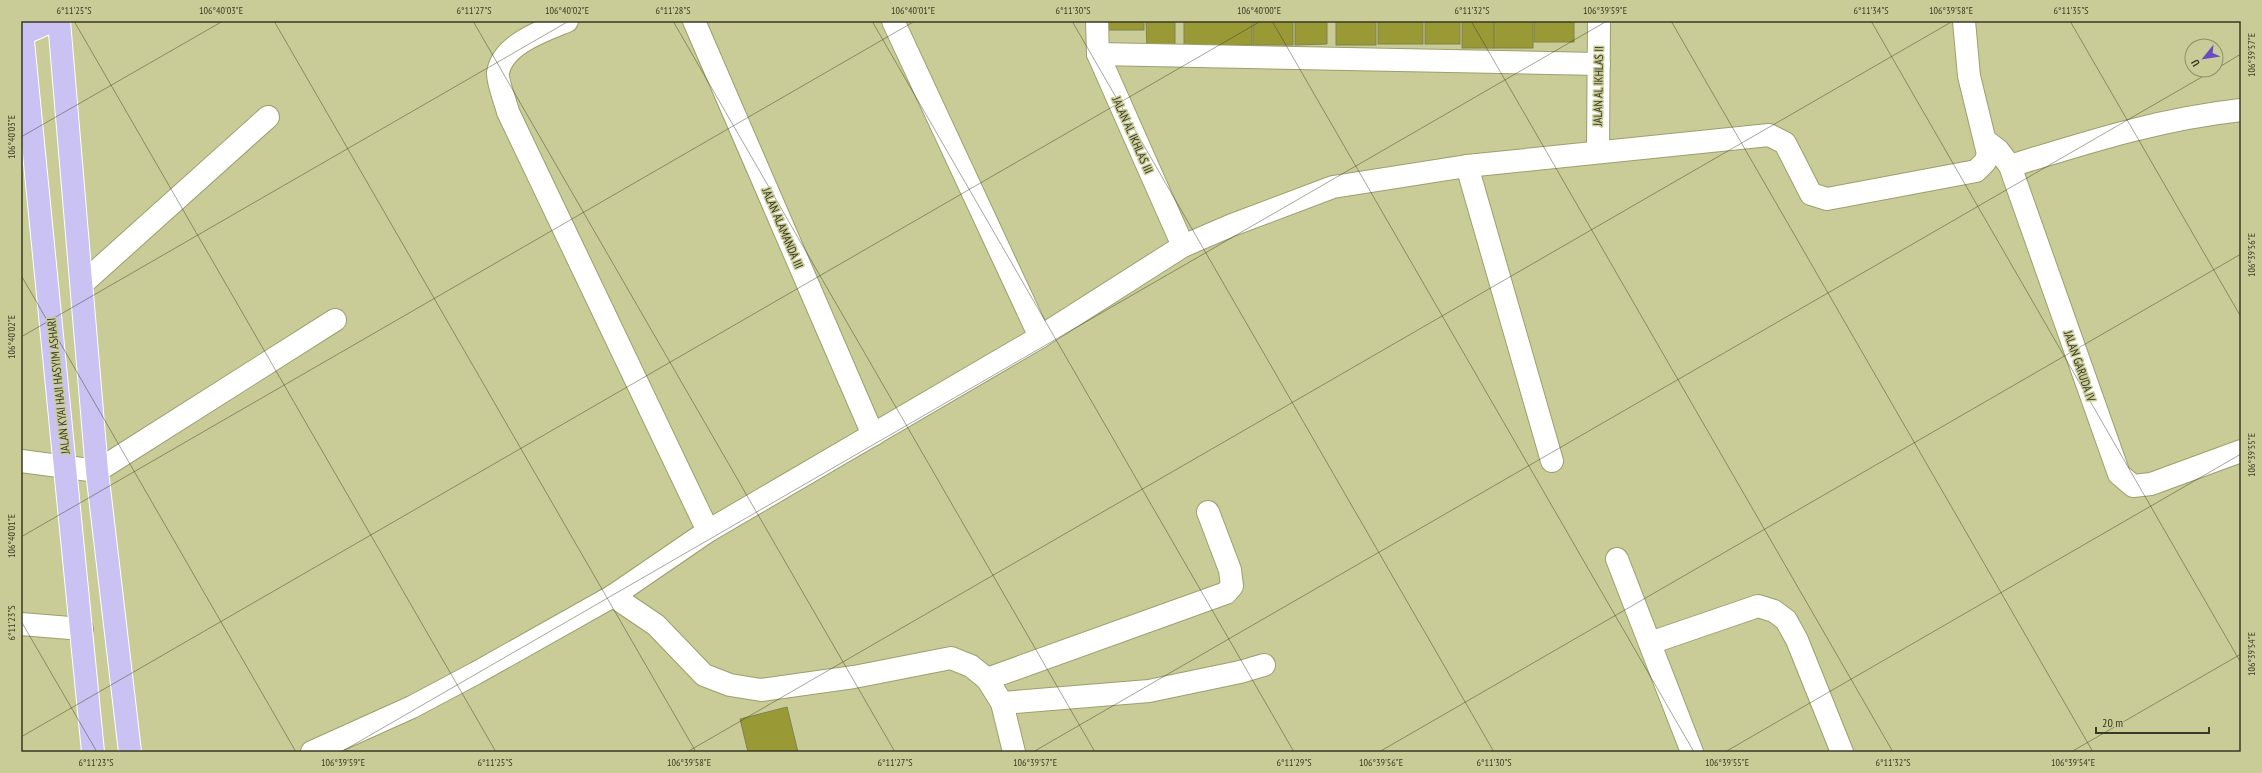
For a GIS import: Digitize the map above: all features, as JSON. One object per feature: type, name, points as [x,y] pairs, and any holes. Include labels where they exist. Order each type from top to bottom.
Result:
[{"type":"main road","points":[[22,28],[52,21]]},
{"type":"main road","points":[[59,21],[97,471],[130,752]]},
{"type":"main road","name":"JALAN KYAI HAJI HASYIM ASHARI","points":[[22,28],[93,752]]},
{"type":"street","points":[[568,21],[527,38],[506,54],[498,73],[508,112],[708,531]]},
{"type":"street","name":"JALAN ALAMANDA III","points":[[694,21],[873,435]]},
{"type":"street","points":[[893,21],[1040,337]]},
{"type":"street","name":"JALAN AL IKHLAS III","points":[[1097,21],[1098,54],[1183,246]]},
{"type":"street","name":"JALAN AL IKHLAS II","points":[[1598,152],[1599,21]]},
{"type":"street","points":[[312,752],[412,707],[613,596],[708,531],[1040,337],[1183,246],[1232,225],[1333,187],[1467,166],[1769,135],[1785,143],[1811,194],[1827,199],[1976,171],[1985,162],[1988,154],[1969,76],[1964,21]]},
{"type":"street","points":[[1098,54],[1599,64]]},
{"type":"street","points":[[2010,166],[2120,132],[2195,115],[2241,110]]},
{"type":"street","points":[[82,284],[268,117]]},
{"type":"street","name":"JALAN GARUDA IV","points":[[1986,141],[1998,150],[2010,166],[2119,474],[2133,486],[2151,484],[2241,451]]},
{"type":"street","points":[[1467,166],[1552,461]]},
{"type":"street","points":[[21,461],[97,471],[335,320]]},
{"type":"street","points":[[987,679],[1226,593],[1232,586],[1230,570],[1208,512]]},
{"type":"street","points":[[1617,559],[1692,752]]},
{"type":"street","points":[[613,596],[656,625],[704,675],[730,685],[761,690],[854,677],[951,658],[971,666],[987,679],[1002,703],[1014,752]]},
{"type":"street","points":[[1650,643],[1758,606],[1774,611],[1786,620],[1797,640],[1842,752]]},
{"type":"street","points":[[21,624],[82,629]]},
{"type":"street","points":[[1002,703],[1149,691],[1240,672],[1264,665]]},
{"type":"building","points":[[1104,21],[1144,21],[1144,30],[1104,30]]},
{"type":"building","points":[[1146,21],[1175,21],[1175,48],[1147,48]]},
{"type":"building","points":[[1184,21],[1252,21],[1252,45],[1184,46]]},
{"type":"building","points":[[1253,21],[1293,21],[1293,45],[1253,45]]},
{"type":"building","points":[[1295,21],[1327,21],[1327,44],[1295,45]]},
{"type":"building","points":[[1336,21],[1376,21],[1376,45],[1336,45]]},
{"type":"building","points":[[1378,21],[1423,21],[1423,44],[1378,44]]},
{"type":"building","points":[[1425,21],[1460,21],[1460,44],[1425,44]]},
{"type":"building","points":[[1462,21],[1494,21],[1494,48],[1462,48]]},
{"type":"building","points":[[1494,21],[1533,21],[1533,48],[1494,48]]},
{"type":"building","points":[[1534,21],[1574,21],[1574,42],[1534,42]]},
{"type":"building","points":[[787,707],[798,752],[748,752],[740,719]]}]
